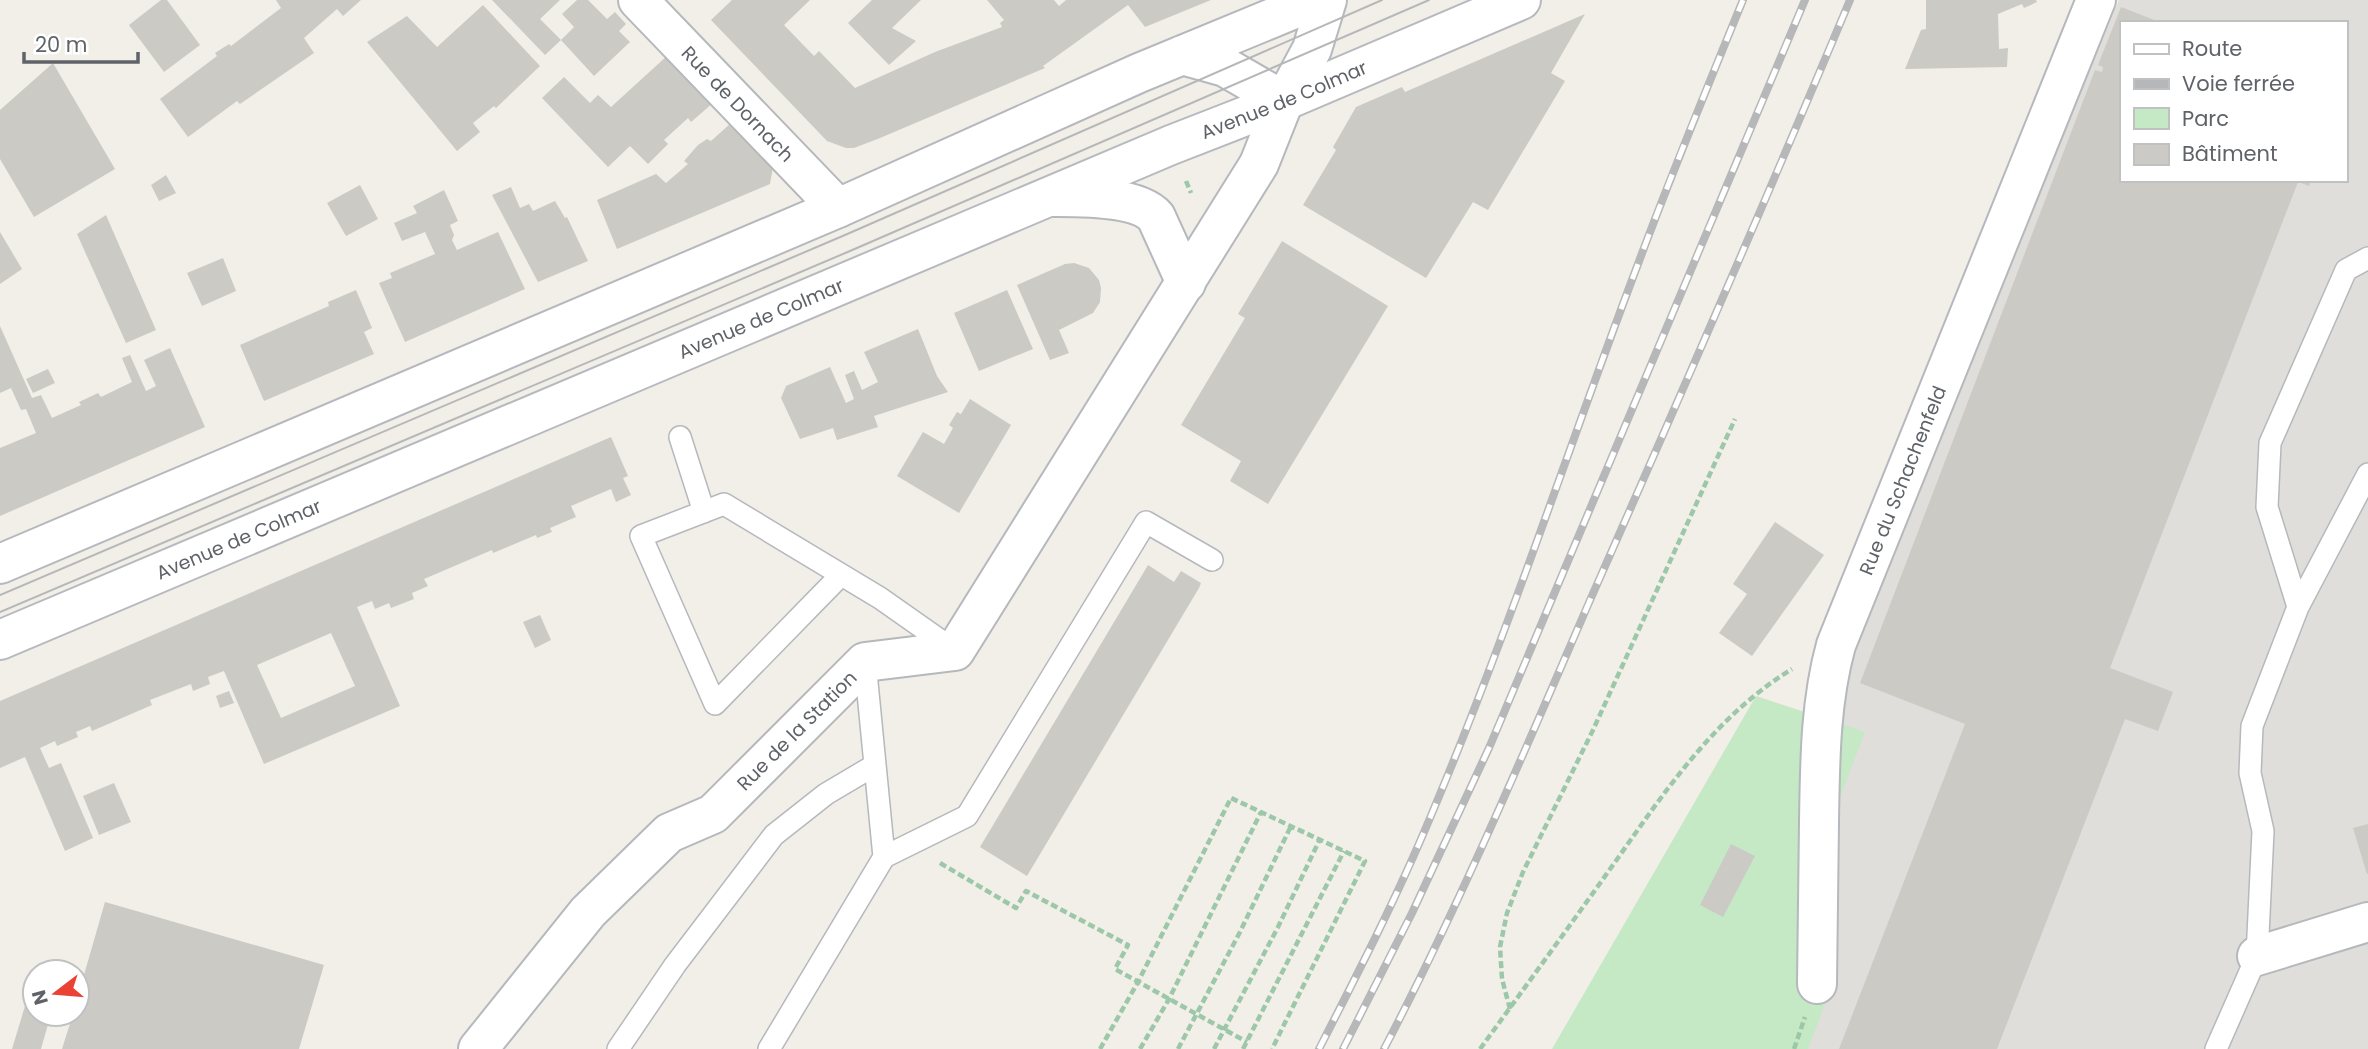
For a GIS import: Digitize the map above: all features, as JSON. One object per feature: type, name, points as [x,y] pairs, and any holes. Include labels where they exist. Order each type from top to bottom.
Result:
[{"type":"street","points":[[0,564],[838,208],[1182,55],[1316,0]]},
{"type":"street","points":[[955,651],[1259,164],[1284,101],[1312,49],[1327,0]]},
{"type":"street","name":"Avenue de Colmar","points":[[0,639],[1521,0]]},
{"type":"street","name":"Rue du Schachenfeld","points":[[1817,984],[1821,735],[1828,672],[1836,645],[2096,0]]},
{"type":"street","name":"Rue de Dornach","points":[[647,3],[838,208]]},
{"type":"street","points":[[1182,55],[1225,67],[1284,101]]},
{"type":"street","points":[[1053,197],[1108,198],[1151,210],[1186,283]]},
{"type":"street","name":"Rue de la Station","points":[[478,1049],[588,912],[669,833],[713,814],[865,662],[955,651]]},
{"type":"street","points":[[2257,956],[2368,922]]},
{"type":"lane","points":[[2298,607],[2267,507],[2270,443],[2346,270],[2368,258]]},
{"type":"lane","points":[[680,437],[704,512]]},
{"type":"lane","points":[[2216,1049],[2257,956],[2263,831],[2250,773],[2252,726],[2298,607],[2368,474]]},
{"type":"lane","points":[[841,575],[715,704],[641,536],[724,504],[880,598],[955,651]]},
{"type":"lane","points":[[884,857],[967,816],[1146,522],[1212,560]]},
{"type":"lane","points":[[769,1049],[884,857],[865,662]]},
{"type":"lane","points":[[618,1049],[675,965],[774,835],[826,794],[875,765]]},
{"type":"path","points":[[1510,1009],[1502,979],[1500,947],[1507,913],[1523,872],[1599,718],[1735,419]]},
{"type":"path","points":[[1480,1049],[1662,796],[1709,737],[1754,694],[1801,663],[1836,645]]},
{"type":"path","points":[[1100,1049],[1138,982],[1231,798],[1365,860],[1272,1049]]},
{"type":"path","points":[[1140,1049],[1169,999],[1261,812]]},
{"type":"path","points":[[1178,1049],[1198,1015],[1291,826]]},
{"type":"path","points":[[1214,1049],[1279,927],[1320,839]]},
{"type":"path","points":[[911,846],[1016,908],[1026,891],[1128,945],[1115,969],[1247,1042]]},
{"type":"path","points":[[1243,1049],[1344,851]]},
{"type":"shaded area","points":[[2119,0],[2368,0],[2368,1049],[1801,1049],[1827,809],[1857,631]]},
{"type":"green space","points":[[1756,696],[1865,732],[1835,810],[1831,988],[1808,1049],[1552,1049]]},
{"type":"building","points":[[161,0],[167,0],[200,45],[164,72],[129,25]]},
{"type":"building","points":[[276,0],[361,0],[343,16],[337,9],[304,38],[314,53],[240,104],[237,101],[188,137],[160,99],[217,56],[215,53],[229,44],[231,46],[281,8]]},
{"type":"building","points":[[492,0],[560,0],[540,19],[561,40],[545,55]]},
{"type":"building","points":[[577,0],[588,0],[607,19],[615,12],[626,24],[619,31],[630,42],[594,76],[561,40],[574,27],[562,14]]},
{"type":"building","points":[[732,0],[810,0],[784,25],[814,56],[819,51],[855,88],[935,52],[1002,27],[1000,23],[1004,20],[987,0],[1054,0],[1059,6],[1066,0],[1211,0],[1145,27],[1128,5],[1043,66],[1045,68],[880,138],[854,148],[846,148],[827,141],[711,20]]},
{"type":"building","points":[[872,0],[921,0],[892,28],[916,41],[889,65],[848,23]]},
{"type":"building","points":[[1926,0],[2037,2],[2024,8],[2022,4],[1998,14],[1999,49],[2008,48],[2007,67],[1905,69],[1921,30],[1926,29]]},
{"type":"building","points":[[483,5],[540,66],[496,108],[494,106],[473,123],[480,132],[457,151],[367,42],[407,16],[437,47]]},
{"type":"building","points":[[2121,7],[2157,21],[2120,21],[2120,182],[2298,182],[2110,668],[2173,692],[2158,731],[2125,719],[1997,1049],[1839,1049],[1965,724],[1860,683],[2095,70],[2102,72],[2103,67],[2098,65]]},
{"type":"building","points":[[1585,14],[1551,73],[1565,81],[1488,210],[1473,202],[1426,278],[1303,205],[1336,150],[1333,147],[1356,107],[1402,87],[1405,92]]},
{"type":"building","points":[[668,55],[713,103],[691,122],[688,118],[664,140],[668,144],[648,164],[630,146],[608,167],[542,98],[564,77],[590,103],[598,95],[611,107]]},
{"type":"building","points":[[53,63],[115,169],[34,217],[0,159],[0,110]]},
{"type":"building","points":[[731,123],[773,167],[770,184],[617,249],[597,200],[656,174],[666,183],[688,164],[684,161],[698,145],[707,139],[711,141]]},
{"type":"building","points":[[166,175],[176,193],[159,201],[151,185]]},
{"type":"building","points":[[360,185],[378,219],[346,236],[327,203]]},
{"type":"building","points":[[511,187],[520,208],[529,204],[533,211],[555,201],[565,218],[567,217],[588,261],[538,282],[492,195]]},
{"type":"building","points":[[444,190],[458,221],[450,225],[454,235],[452,240],[457,250],[498,232],[525,289],[405,342],[379,283],[392,278],[390,273],[435,254],[425,232],[402,241],[394,223],[417,213],[413,206]]},
{"type":"building","points":[[106,215],[156,330],[126,343],[77,234]]},
{"type":"building","points":[[0,232],[22,269],[0,284]]},
{"type":"building","points":[[1282,241],[1388,306],[1268,504],[1230,481],[1241,461],[1181,425],[1245,318],[1238,314]]},
{"type":"building","points":[[223,258],[236,291],[202,306],[187,273]]},
{"type":"building","points":[[1074,263],[1089,268],[1099,280],[1100,302],[1093,313],[1059,330],[1069,353],[1050,360],[1017,285],[1065,264]]},
{"type":"building","points":[[356,290],[372,328],[364,332],[374,354],[264,401],[240,345],[329,306],[328,302]]},
{"type":"building","points":[[1007,290],[1033,349],[979,371],[954,313]]},
{"type":"building","points":[[0,326],[32,398],[41,395],[52,418],[81,405],[79,402],[98,393],[101,397],[132,382],[122,358],[130,355],[146,391],[156,386],[144,360],[170,348],[205,427],[0,516],[0,448],[36,433],[26,409],[21,410],[11,388],[0,393]]},
{"type":"building","points":[[918,329],[937,376],[948,392],[874,416],[878,427],[853,435],[837,440],[833,428],[800,439],[781,398],[786,386],[830,367],[846,403],[854,399],[845,375],[854,371],[862,390],[878,382],[864,352]]},
{"type":"building","points":[[48,369],[55,383],[33,393],[26,379]]},
{"type":"building","points":[[970,399],[1011,425],[959,513],[897,476],[923,432],[944,444],[953,428],[949,425],[957,412],[961,414]]},
{"type":"building","points":[[611,437],[628,476],[623,478],[631,495],[616,502],[611,489],[571,506],[576,517],[550,528],[552,532],[537,538],[536,535],[493,553],[492,550],[424,579],[428,586],[412,593],[414,599],[391,608],[389,603],[375,609],[372,601],[357,607],[400,706],[264,764],[224,671],[208,677],[210,684],[193,691],[191,684],[150,700],[152,705],[92,731],[90,726],[76,732],[78,737],[57,746],[55,741],[40,748],[49,768],[61,763],[93,838],[65,851],[25,757],[0,768],[0,701]],"holes":[[[331,633],[355,686],[281,718],[257,665]]]},
{"type":"building","points":[[1775,522],[1824,555],[1752,656],[1719,633],[1747,594],[1733,584]]},
{"type":"building","points":[[1148,565],[1174,582],[1181,571],[1201,583],[1027,876],[980,847]]},
{"type":"building","points":[[540,615],[551,640],[535,648],[523,622]]},
{"type":"building","points":[[229,691],[234,703],[220,708],[216,696]]},
{"type":"building","points":[[114,783],[131,822],[99,835],[83,796]]},
{"type":"building","points":[[2368,824],[2368,874],[2367,874],[2353,828]]},
{"type":"building","points":[[1731,844],[1755,856],[1723,917],[1700,905]]},
{"type":"building","points":[[105,902],[324,965],[299,1049],[62,1049],[69,1028],[91,1028],[91,958],[89,958]]},
{"type":"building","points":[[21,1019],[21,1028],[47,1028],[41,1049],[12,1049]]},
{"type":"tram line","points":[[0,595],[845,235],[1382,0]]},
{"type":"tram line","points":[[0,612],[850,251],[1429,0]]},
{"type":"railway","points":[[1319,1049],[1404,877],[1458,750],[1612,333],[1743,0]]},
{"type":"railway","points":[[1343,1049],[1412,913],[1489,748],[1805,0]]},
{"type":"railway","points":[[1384,1049],[1440,938],[1517,769],[1850,0]]}]
